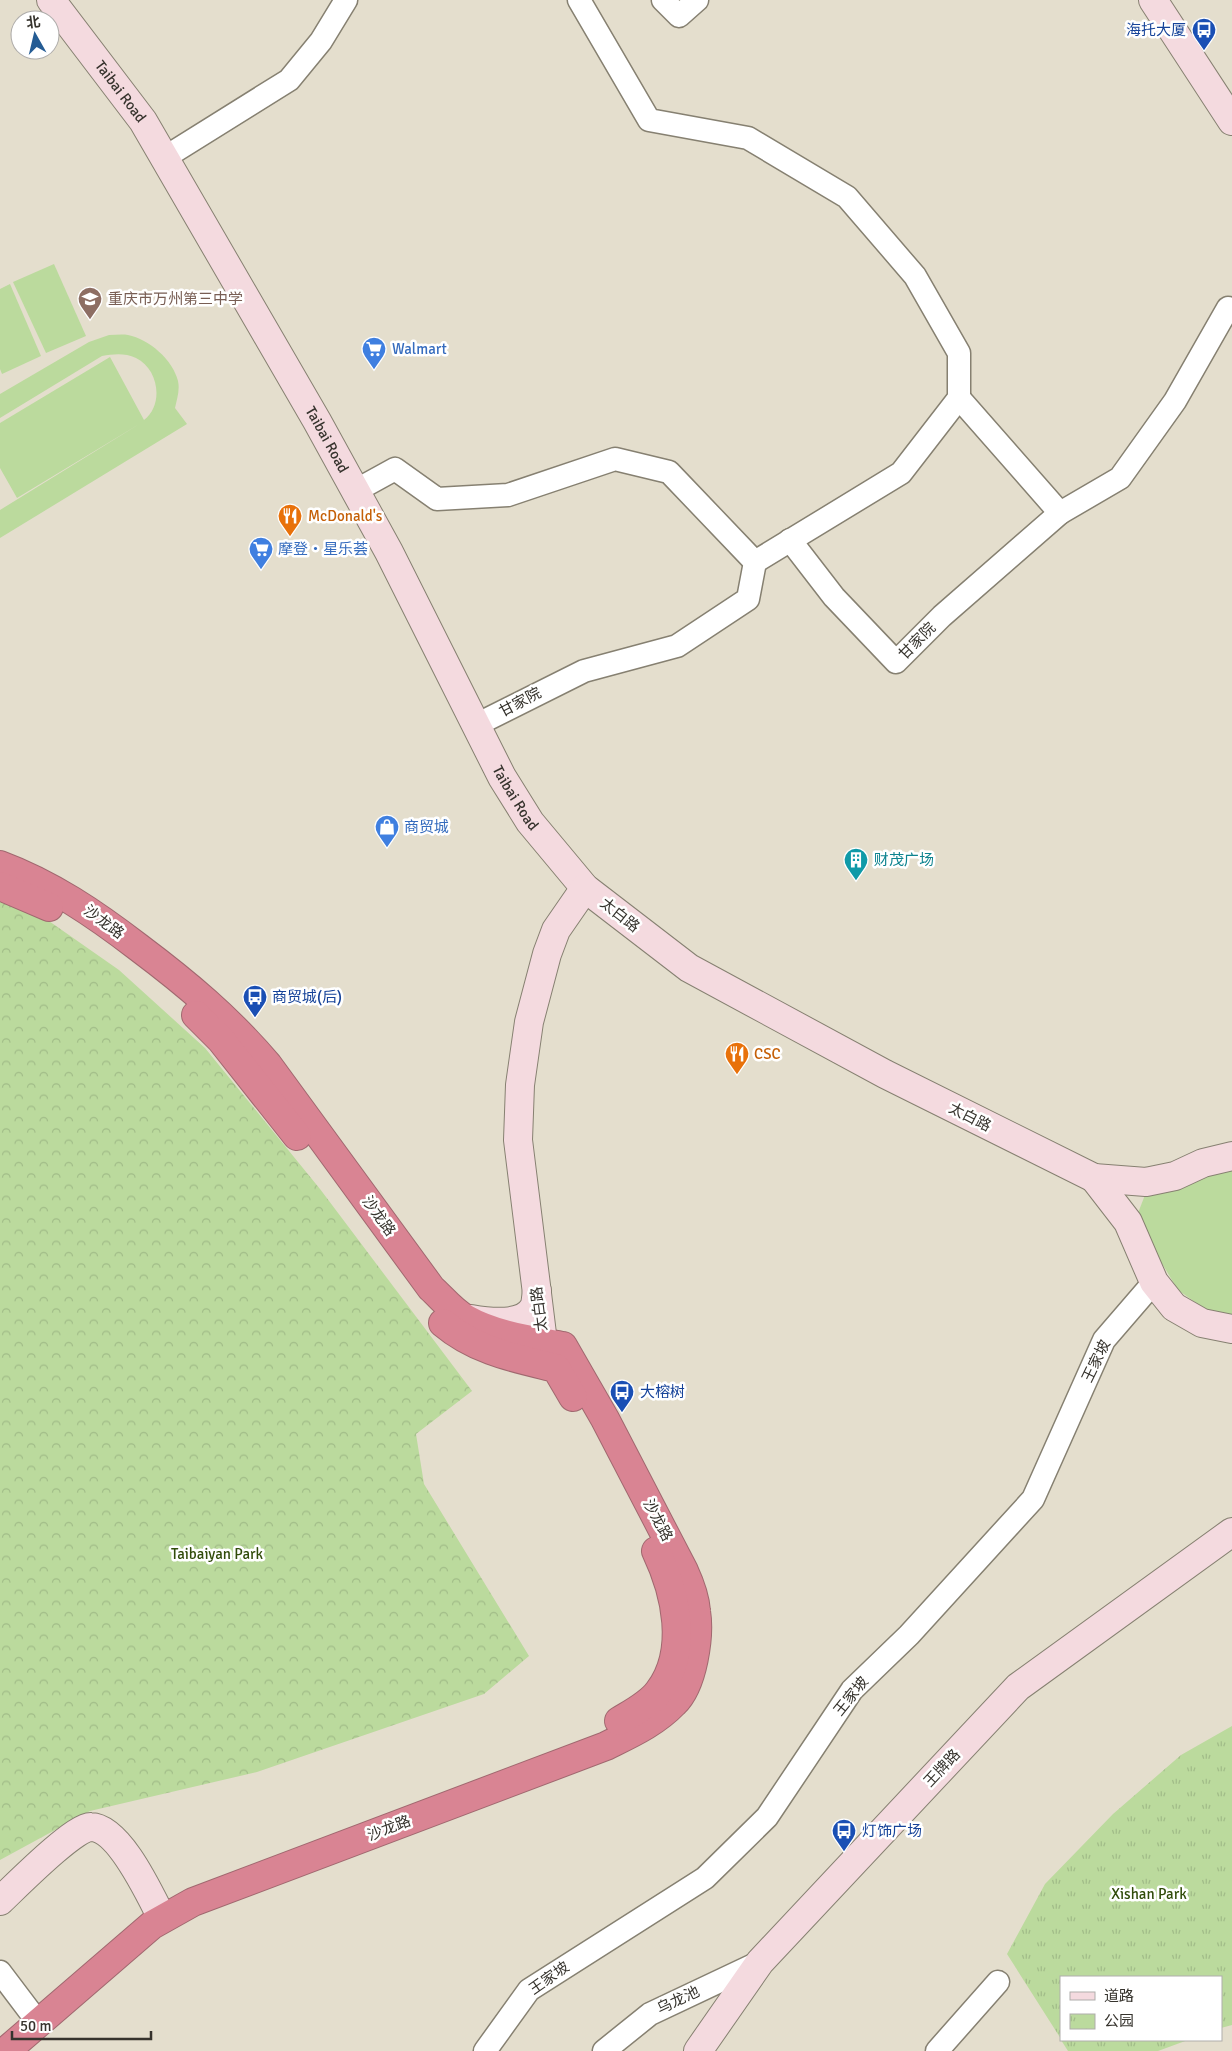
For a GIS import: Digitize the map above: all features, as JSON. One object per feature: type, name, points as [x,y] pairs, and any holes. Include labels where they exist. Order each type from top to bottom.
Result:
[{"type":"highway","name":"沙龙路","points":[[0,865],[54,889],[92,912],[180,978],[239,1030],[268,1065],[431,1288],[464,1318],[554,1352],[666,1572],[676,1622],[675,1649],[670,1672],[658,1692],[632,1713],[584,1738],[184,1890],[6,2051]]},
{"type":"highway","name":"沙龙路","points":[[0,886],[54,909],[79,925],[195,1014],[245,1069],[418,1298],[459,1336],[495,1352],[554,1352]]},
{"type":"highway","name":"沙龙路","points":[[0,2040],[99,1950],[159,1911]]},
{"type":"main road","name":"Taibai Road","points":[[51,0],[118,85],[143,121],[355,491],[502,777],[530,822],[585,888]]},
{"type":"main road","points":[[1153,0],[1232,121]]},
{"type":"main road","name":"太白路","points":[[537,1291],[518,1140],[520,1085],[530,1022],[546,954],[556,930],[585,888],[689,968],[885,1074],[1094,1178],[1146,1182],[1175,1176],[1203,1163],[1232,1156]]},
{"type":"main road","name":"太白路","points":[[1094,1178],[1128,1222],[1154,1282],[1174,1307],[1202,1323],[1232,1329]]},
{"type":"main road","points":[[464,1318],[485,1322],[518,1319],[528,1314],[534,1307],[537,1291]]},
{"type":"main road","points":[[537,1291],[554,1352]]},
{"type":"main road","name":"王牌路","points":[[698,2051],[760,1962],[1018,1687],[1232,1532]]},
{"type":"main road","points":[[0,1901],[75,1833],[91,1827],[106,1832],[120,1843],[159,1911]]},
{"type":"street","points":[[164,158],[289,80],[321,41],[346,0]]},
{"type":"street","points":[[355,491],[395,469],[437,499],[508,495],[615,459],[669,472],[755,562],[901,473],[959,398],[959,353],[915,276],[847,197],[748,138],[649,120],[579,0]]},
{"type":"street","points":[[663,0],[679,16],[697,0]]},
{"type":"street","name":"甘家院","points":[[790,540],[834,597],[896,662],[942,616],[1060,513],[1120,478],[1175,401],[1228,308],[1232,309]]},
{"type":"street","points":[[959,398],[1060,513]]},
{"type":"street","name":"甘家院","points":[[476,725],[584,671],[677,646],[748,599],[755,562]]},
{"type":"street","name":"王家坡","points":[[484,2051],[529,1990],[705,1878],[767,1817],[852,1690],[909,1634],[1033,1499],[1104,1340],[1154,1282]]},
{"type":"street","name":"乌龙池","points":[[604,2051],[650,2014],[760,1962]]},
{"type":"street","points":[[0,1972],[31,2013]]},
{"type":"street","points":[[937,2051],[998,1982]]},
{"type":"green space","points":[[54,264],[86,336],[46,353],[13,282]]},
{"type":"green space","points":[[10,284],[41,356],[2,374],[0,369],[0,289]]},
{"type":"green space","points":[[109,335],[136,337],[152,346],[166,358],[178,381],[175,408],[187,424],[0,538],[0,510],[141,423],[17,498],[0,468],[0,423],[110,357],[144,420],[154,406],[156,388],[150,370],[136,358],[115,354],[102,356],[0,418],[0,394],[89,342]]},
{"type":"green space","name":"Taibaiyan Park","points":[[0,898],[36,912],[119,970],[205,1048],[320,1189],[472,1391],[416,1434],[424,1484],[529,1656],[484,1694],[257,1772],[90,1811],[0,1860]]},
{"type":"green space","points":[[1232,1163],[1232,1317],[1216,1317],[1178,1290],[1152,1247],[1138,1213],[1145,1195]]},
{"type":"green space","name":"Xishan Park","points":[[1232,1726],[1232,2025],[1222,2028],[1222,1976],[1060,1976],[1060,2037],[1007,1954],[1045,1884],[1113,1814],[1181,1755]]},
{"type":"green space","points":[[1062,2041],[1185,2041],[1158,2051],[1068,2051]]},
{"type":"place","name":"海托大厦","points":[[1204,51]]},
{"type":"place","name":"重庆市万州第三中学","points":[[90,320]]},
{"type":"place","name":"Walmart","points":[[374,370]]},
{"type":"place","name":"McDonald's","points":[[290,537]]},
{"type":"place","name":"摩登・星乐荟","points":[[261,570]]},
{"type":"place","name":"商贸城","points":[[387,848]]},
{"type":"place","name":"财茂广场","points":[[856,881]]},
{"type":"place","name":"商贸城(后)","points":[[255,1018]]},
{"type":"place","name":"CSC","points":[[737,1075]]},
{"type":"place","name":"大榕树","points":[[622,1413]]},
{"type":"place","name":"灯饰广场","points":[[844,1852]]}]
